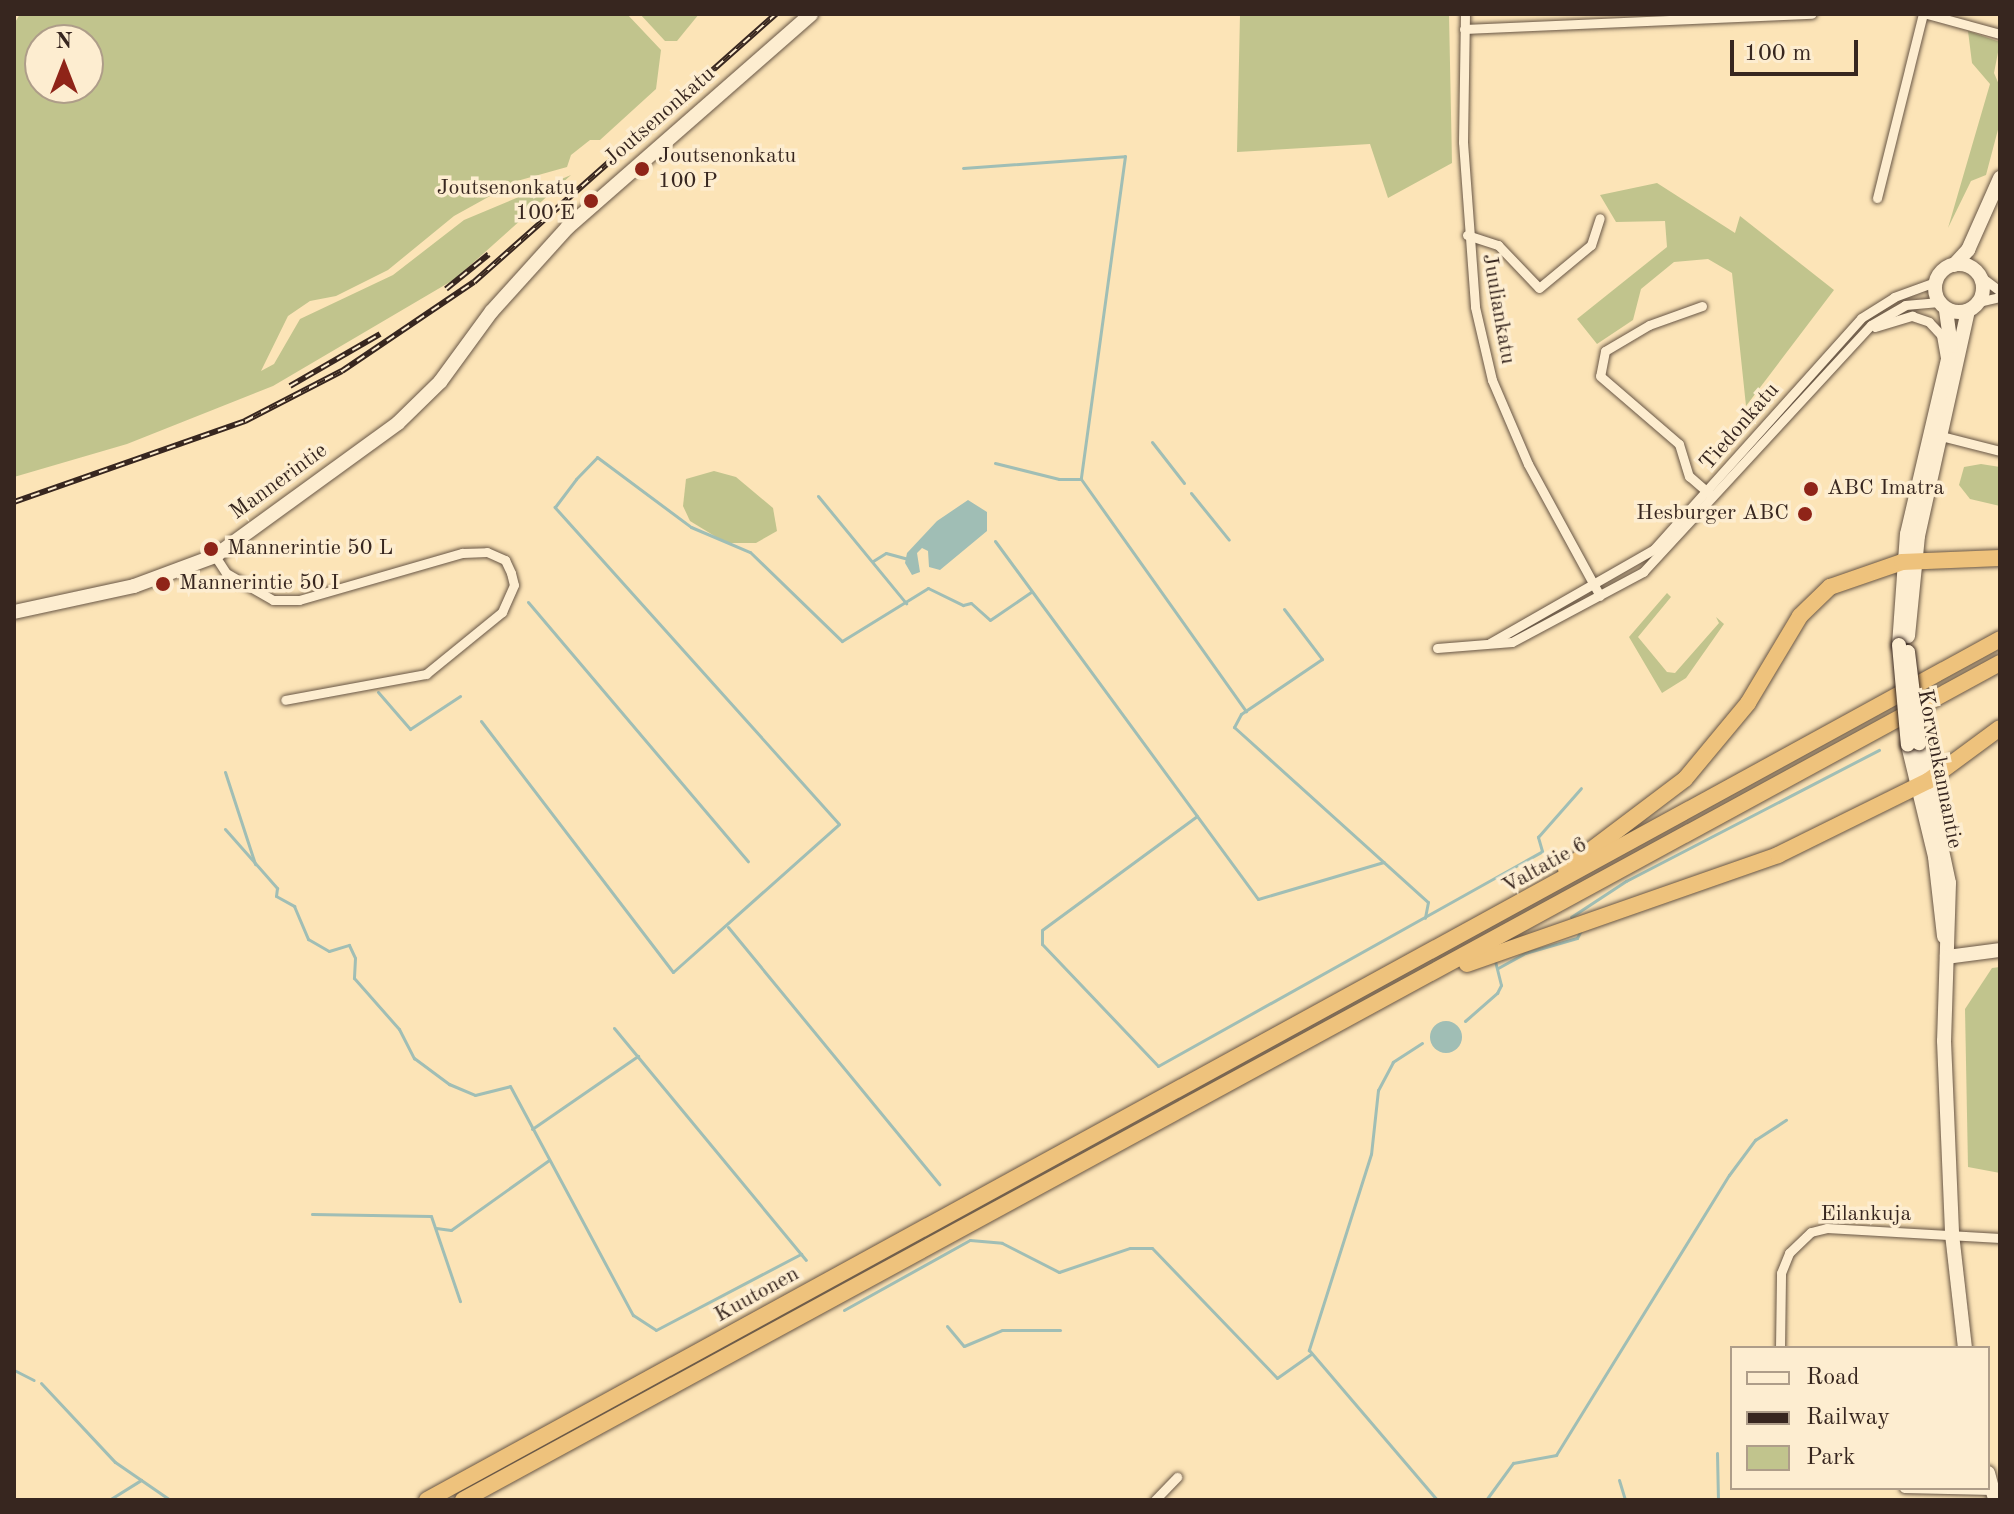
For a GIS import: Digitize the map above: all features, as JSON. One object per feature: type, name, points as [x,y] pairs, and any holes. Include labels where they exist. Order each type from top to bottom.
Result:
[{"type":"highway","points":[[1468,933],[1622,831],[1685,779],[1748,703],[1800,616],[1830,587],[1908,561],[2000,558]]},
{"type":"highway","name":"Valtatie 6","points":[[1115,1135],[1468,933],[2000,639]]},
{"type":"highway","name":"Valtatie 6","points":[[1115,1135],[1367,1008],[2000,663]]},
{"type":"highway","points":[[1367,1008],[1531,938],[1778,855],[1923,784],[2000,728]]},
{"type":"highway","name":"Kuutonen","points":[[427,1500],[1115,1135]]},
{"type":"highway","name":"Kuutonen","points":[[463,1500],[1115,1135]]},
{"type":"main road","name":"Joutsenonkatu","points":[[420,403],[512,287],[568,227],[811,14]]},
{"type":"main road","points":[[1935,282],[1968,250],[2000,179]]},
{"type":"main road","points":[[1954,265],[1978,274],[2000,179]]},
{"type":"main road","name":"Korvenkannantie","points":[[1908,561],[1973,306],[1978,274]]},
{"type":"main road","name":"Korvenkannantie","points":[[1935,282],[1952,338],[1908,561],[1903,645],[1914,744],[1935,857],[1947,957],[1944,1041],[1952,1234],[1965,1346]]},
{"type":"main road","points":[[1942,306],[1973,306]]},
{"type":"main road","name":"Mannerintie","points":[[14,612],[134,586],[215,556],[420,403]]},
{"type":"main road","points":[[1947,957],[2000,950]]},
{"type":"street","name":"Juuliankatu","points":[[1465,14],[1467,235],[1475,307],[1492,380],[1528,464],[1600,596]]},
{"type":"street","points":[[1464,29],[1702,16],[1812,14]]},
{"type":"street","points":[[1877,198],[1925,14],[2000,34]]},
{"type":"street","points":[[1467,235],[1498,245],[1539,288],[1591,245],[1600,218]]},
{"type":"street","points":[[1973,306],[2000,294],[1978,274]]},
{"type":"street","name":"Tiedonkatu","points":[[1487,645],[1595,586],[1654,549],[1861,318],[1894,297],[1935,282]]},
{"type":"street","name":"Tiedonkatu","points":[[1437,648],[1512,642],[1600,596],[1661,557],[1859,338],[1891,311],[1914,302],[1942,306]]},
{"type":"street","points":[[1702,306],[1649,325],[1605,351],[1600,376],[1679,444],[1689,476],[1716,498]]},
{"type":"street","name":"Tiedonkatu","points":[[1859,338],[1901,317],[1929,322],[1941,335],[1944,378]]},
{"type":"street","points":[[1941,436],[2000,451]]},
{"type":"street","points":[[215,556],[226,573],[273,600],[299,600],[462,553],[487,552],[505,560],[514,585],[502,612],[426,674],[285,700]]},
{"type":"street","name":"Eilankuja","points":[[1780,1346],[1781,1273],[1802,1238],[1827,1228],[2000,1238]]},
{"type":"street","points":[[1155,1500],[1177,1477]]},
{"type":"street","points":[[1929,1490],[1993,1495]]},
{"type":"green space","points":[[20,14],[627,14],[661,50],[656,89],[600,140],[590,140],[571,155],[567,167],[517,181],[454,216],[388,270],[336,296],[310,301],[288,316],[261,371],[274,364],[300,319],[393,275],[464,220],[571,175],[455,279],[273,386],[127,444],[14,477],[14,24]]},
{"type":"green space","points":[[640,14],[699,14],[677,41],[665,41]]},
{"type":"green space","points":[[1240,14],[1449,14],[1452,163],[1388,198],[1370,144],[1237,152]]},
{"type":"green space","points":[[1968,31],[2000,42],[1994,73],[2000,87],[2000,122],[1986,175],[1971,181],[1948,228],[1990,84],[1972,63]]},
{"type":"green space","points":[[1657,183],[1735,233],[1740,216],[1834,290],[1746,406],[1732,273],[1708,259],[1674,262],[1641,289],[1633,320],[1597,344],[1577,319],[1667,247],[1665,221],[1616,222],[1600,195]]},
{"type":"green space","points":[[1981,464],[2000,467],[2000,506],[1970,499],[1959,485],[1964,467]]},
{"type":"green space","points":[[714,471],[736,477],[773,508],[777,531],[756,543],[726,543],[690,521],[683,506],[686,479]]},
{"type":"green space","points":[[1667,593],[1671,597],[1638,637],[1667,672],[1675,673],[1719,623],[1716,617],[1724,624],[1686,678],[1662,693],[1629,637]]},
{"type":"green space","points":[[2000,967],[2000,1173],[1968,1167],[1965,1009],[1992,968]]},
{"type":"water","points":[[968,500],[987,512],[987,531],[940,570],[929,567],[928,551],[922,548],[917,553],[920,572],[912,575],[905,563],[907,553],[937,521]]},
{"type":"water","points":[[1446,1021],[1457,1026],[1462,1037],[1457,1048],[1446,1053],[1435,1048],[1430,1037],[1435,1026]]},
{"type":"waterway","points":[[963,168],[1125,156],[1081,479],[1246,711]]},
{"type":"waterway","points":[[1152,442],[1184,483]]},
{"type":"waterway","points":[[481,721],[673,972],[839,824],[555,507],[576,479],[597,457],[691,527],[750,552],[842,641],[928,588],[963,605],[971,603],[990,620],[1031,592]]},
{"type":"waterway","points":[[995,463],[1059,479],[1081,479]]},
{"type":"waterway","points":[[1191,493],[1229,540]]},
{"type":"waterway","points":[[818,496],[906,603]]},
{"type":"waterway","points":[[995,541],[1258,899],[1384,862]]},
{"type":"waterway","points":[[873,561],[886,553],[905,558]]},
{"type":"waterway","points":[[528,602],[748,861]]},
{"type":"waterway","points":[[1284,609],[1322,659],[1241,714],[1234,727],[1428,902],[1425,918]]},
{"type":"waterway","points":[[378,692],[410,729],[460,696]]},
{"type":"waterway","points":[[1571,917],[1626,881],[1879,750]]},
{"type":"waterway","points":[[225,772],[255,864]]},
{"type":"waterway","points":[[1197,816],[1042,930],[1042,944],[1158,1066],[1542,851],[1538,837],[1581,788]]},
{"type":"waterway","points":[[225,829],[277,888],[276,896],[294,906],[308,939],[329,951],[349,945],[355,958],[354,978],[399,1029],[414,1058],[449,1084],[475,1095],[510,1086],[633,1315],[656,1330],[801,1254]]},
{"type":"waterway","points":[[728,927],[939,1184]]},
{"type":"waterway","points":[[1498,968],[1525,953],[1577,938],[1581,930]]},
{"type":"waterway","points":[[1465,1021],[1497,993],[1501,985],[1495,961]]},
{"type":"waterway","points":[[614,1028],[806,1260]]},
{"type":"waterway","points":[[1422,1043],[1393,1062],[1378,1090],[1371,1154],[1309,1350],[1437,1500]]},
{"type":"waterway","points":[[532,1129],[638,1056]]},
{"type":"waterway","points":[[1486,1500],[1513,1463],[1556,1455],[1729,1175],[1755,1140],[1786,1120]]},
{"type":"waterway","points":[[436,1228],[451,1230],[549,1160]]},
{"type":"waterway","points":[[312,1214],[431,1216],[460,1301]]},
{"type":"waterway","points":[[844,1310],[970,1240],[1002,1243],[1059,1272],[1130,1248],[1152,1248],[1277,1378],[1311,1354]]},
{"type":"waterway","points":[[947,1326],[964,1346],[1002,1330],[1060,1330]]},
{"type":"waterway","points":[[14,1370],[34,1380]]},
{"type":"waterway","points":[[41,1383],[115,1462],[170,1500]]},
{"type":"waterway","points":[[1717,1453],[1718,1500]]},
{"type":"waterway","points":[[109,1500],[141,1480]]},
{"type":"waterway","points":[[1619,1480],[1625,1500]]},
{"type":"railway","points":[[14,502],[245,421],[342,371],[474,282],[776,14]]},
{"type":"railway","points":[[446,289],[489,254]]},
{"type":"railway","points":[[290,386],[380,334]]},
{"type":"place","name":"Joutsenonkatu 100 P","points":[[642,169]]},
{"type":"place","name":"Joutsenonkatu 100 E","points":[[591,201]]},
{"type":"place","name":"ABC Imatra","points":[[1811,489]]},
{"type":"place","name":"Hesburger ABC","points":[[1805,514]]},
{"type":"place","name":"Mannerintie 50 L","points":[[211,549]]},
{"type":"place","name":"Mannerintie 50 I","points":[[163,584]]}]
